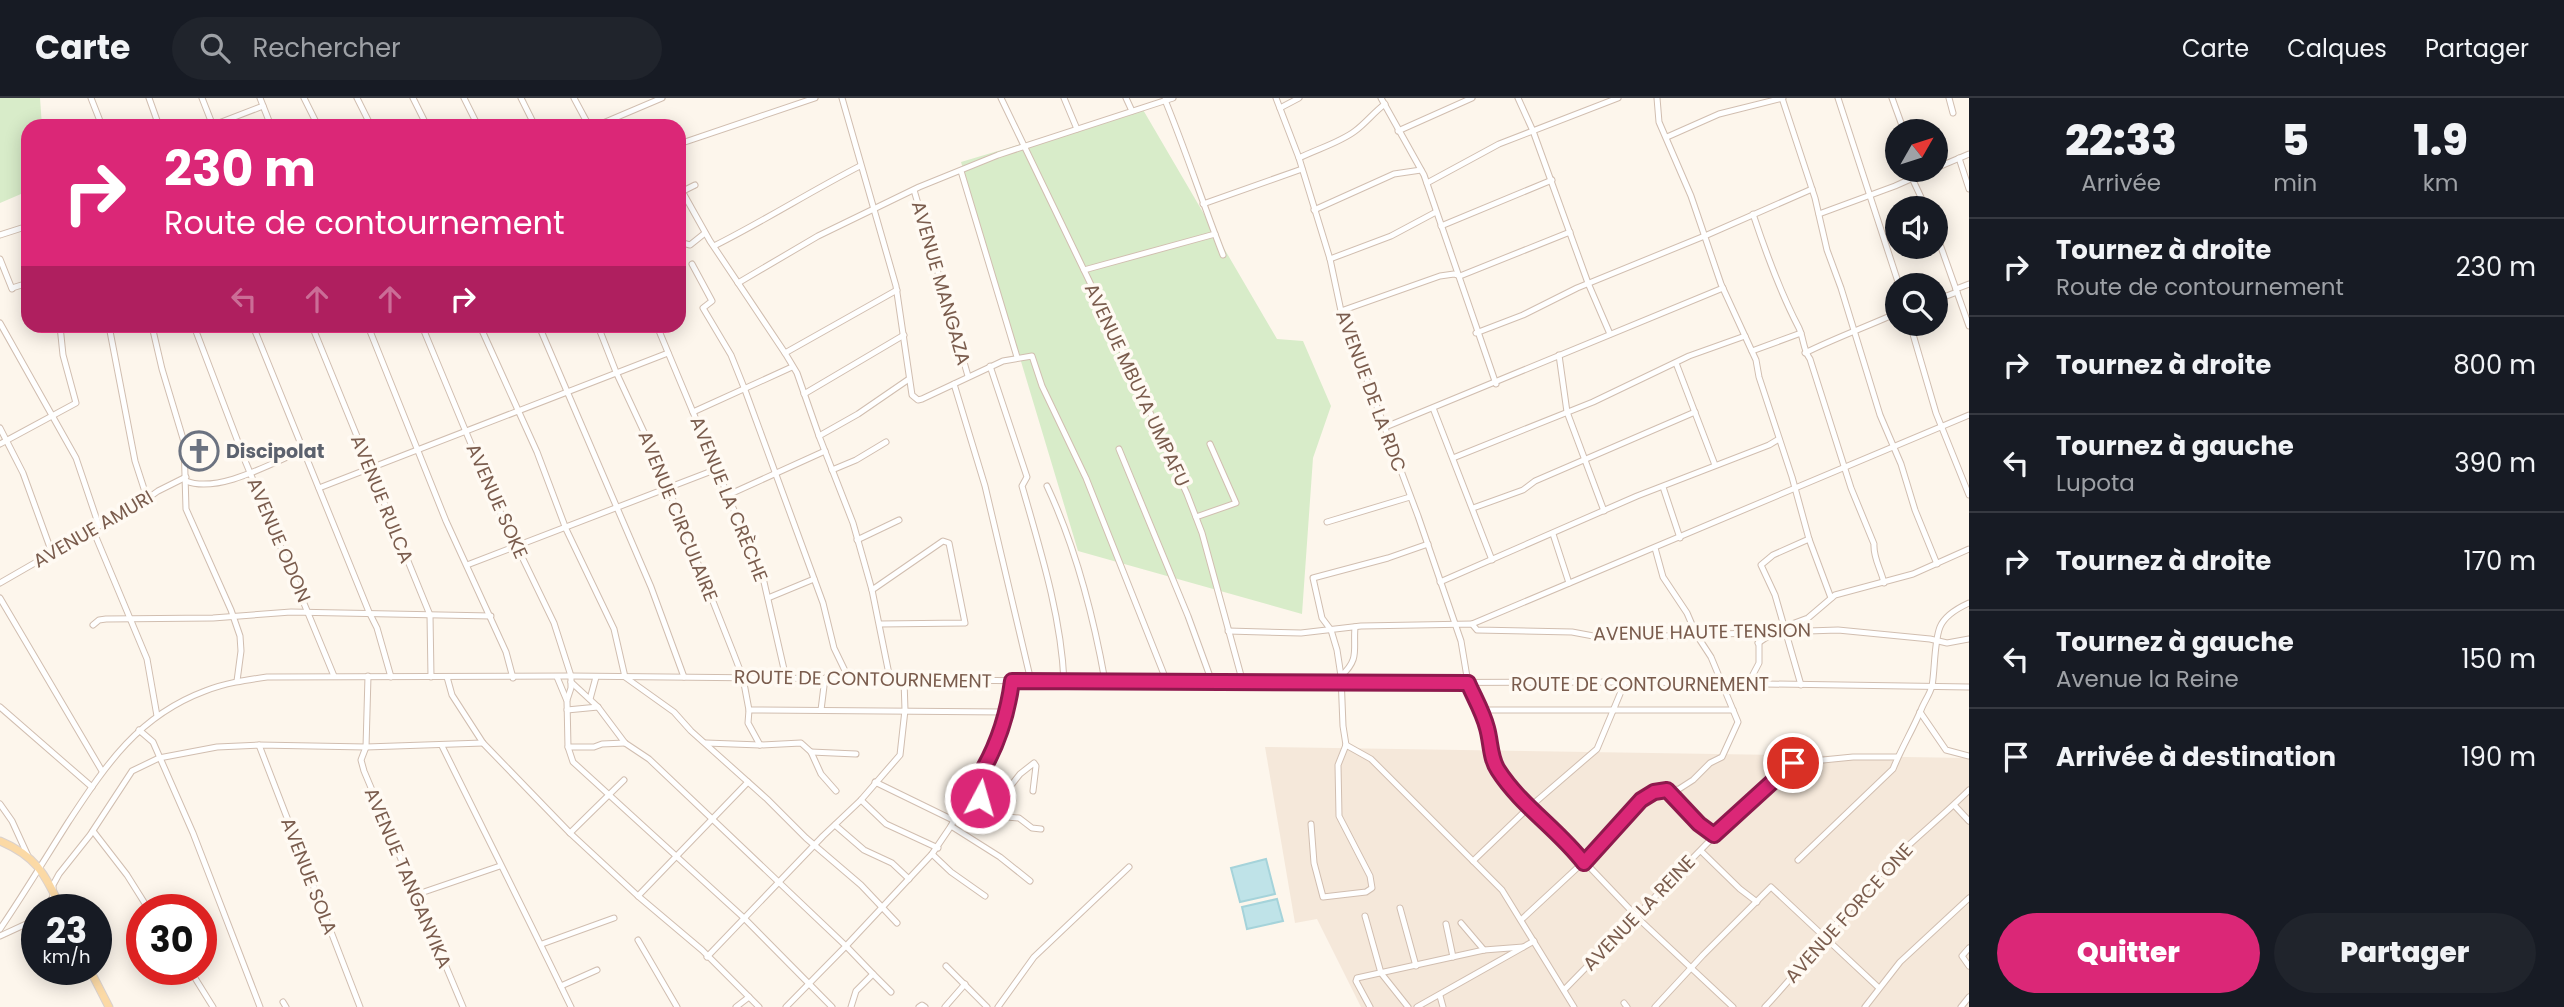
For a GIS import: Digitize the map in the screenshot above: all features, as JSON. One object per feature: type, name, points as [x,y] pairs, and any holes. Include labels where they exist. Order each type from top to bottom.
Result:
[{"type":"main road","points":[[0,841],[28,856],[39,868],[54,894]]},
{"type":"main road","points":[[97,985],[108,1007]]},
{"type":"street","points":[[91,98],[99,119]]},
{"type":"street","points":[[149,98],[156,119]]},
{"type":"street","points":[[202,98],[210,119]]},
{"type":"street","points":[[260,98],[268,119]]},
{"type":"street","points":[[304,98],[314,119]]},
{"type":"street","points":[[357,98],[368,119]]},
{"type":"street","points":[[413,98],[424,119]]},
{"type":"street","points":[[464,98],[474,119]]},
{"type":"street","points":[[521,98],[532,119]]},
{"type":"street","points":[[574,98],[585,119]]},
{"type":"street","points":[[612,119],[662,98]]},
{"type":"street","points":[[686,142],[815,98]]},
{"type":"street","points":[[842,98],[897,290],[912,395],[918,400],[990,366],[1017,357],[1032,356],[1046,394],[1086,478],[1167,682]]},
{"type":"street","name":"AVENUE MBUYA UMPAFU","points":[[1001,98],[1138,385],[1196,517],[1243,683]]},
{"type":"street","points":[[1064,98],[1077,129]]},
{"type":"street","points":[[1126,98],[1132,111]]},
{"type":"street","points":[[738,283],[806,242],[914,190],[1025,147],[1173,98]]},
{"type":"street","name":"AVENUE DE LA RDC","points":[[1276,98],[1299,158],[1330,260],[1341,311],[1428,544],[1461,641],[1468,683],[1487,726],[1495,765],[1529,807],[1637,917],[1734,1007]]},
{"type":"street","points":[[1280,108],[1299,98]]},
{"type":"street","points":[[1398,131],[1472,98]]},
{"type":"street","points":[[1518,98],[1610,334]]},
{"type":"street","points":[[1427,183],[1499,144],[1618,98]]},
{"type":"street","points":[[1657,98],[1659,122],[1691,196],[1723,288],[1752,351],[1809,539],[1831,598]]},
{"type":"street","points":[[1667,137],[1719,114],[1782,98],[1880,415],[1937,564]]},
{"type":"street","points":[[1838,98],[1895,273]]},
{"type":"street","points":[[1892,98],[1900,119]]},
{"type":"street","points":[[1949,98],[1953,113]]},
{"type":"street","points":[[1165,100],[1223,255]]},
{"type":"street","points":[[1299,158],[1358,130],[1383,101],[1427,183],[1496,384]]},
{"type":"street","points":[[230,119],[263,106]]},
{"type":"street","points":[[1948,163],[1969,155]]},
{"type":"street","points":[[1959,158],[1969,189]]},
{"type":"street","points":[[713,246],[860,166]]},
{"type":"street","points":[[1203,204],[1302,169]]},
{"type":"street","points":[[1314,210],[1394,174],[1421,170]]},
{"type":"street","points":[[961,171],[1017,357]]},
{"type":"street","points":[[1441,226],[1552,180]]},
{"type":"street","points":[[1819,214],[1898,182]]},
{"type":"street","points":[[686,190],[695,185]]},
{"type":"street","points":[[1476,332],[1523,315],[1588,283],[1812,189]]},
{"type":"street","name":"AVENUE MANGAZA","points":[[914,190],[968,376]]},
{"type":"street","points":[[686,201],[713,246],[785,353],[804,394],[844,497],[857,540],[872,590],[890,679]]},
{"type":"street","points":[[1330,260],[1391,236],[1436,212]]},
{"type":"street","points":[[1752,214],[1779,286],[1801,333],[1805,353],[1810,359],[1844,467],[1874,544],[1873,553],[1884,583]]},
{"type":"street","points":[[0,235],[21,228]]},
{"type":"street","points":[[1341,311],[1440,276],[1460,276],[1570,232]]},
{"type":"street","points":[[686,244],[690,245],[705,233]]},
{"type":"street","points":[[1084,270],[1214,233]]},
{"type":"street","points":[[0,259],[12,288],[21,285]]},
{"type":"street","points":[[1945,259],[1969,326]]},
{"type":"street","points":[[692,264],[712,301],[703,308],[731,355],[744,388],[823,603],[834,648],[849,679]]},
{"type":"street","points":[[1948,295],[1969,284]]},
{"type":"street","points":[[1384,428],[1723,288]]},
{"type":"street","points":[[785,353],[897,290]]},
{"type":"street","points":[[1805,353],[1885,318]]},
{"type":"street","points":[[0,323],[76,458],[96,528],[147,659],[157,716]]},
{"type":"street","points":[[3,442],[54,417],[77,402],[63,355],[61,333]]},
{"type":"street","points":[[110,333],[135,461],[148,498]]},
{"type":"street","points":[[154,333],[184,442],[186,509],[240,636],[242,651],[237,681]]},
{"type":"street","name":"AVENUE ODON","points":[[197,333],[250,472],[334,676]]},
{"type":"street","points":[[256,333],[377,628],[391,677]]},
{"type":"street","name":"AVENUE RULCA","points":[[315,333],[430,615],[431,677]]},
{"type":"street","points":[[371,333],[418,450],[491,616],[509,660],[513,678]]},
{"type":"street","name":"AVENUE SOKE","points":[[425,333],[515,547],[550,613],[571,679]]},
{"type":"street","points":[[483,333],[537,452],[566,528],[614,629],[625,677],[659,700],[861,885],[897,923]]},
{"type":"street","points":[[542,333],[656,599],[684,677]]},
{"type":"street","name":"AVENUE CIRCULAIRE","points":[[601,333],[657,460],[743,678],[750,729]]},
{"type":"street","name":"AVENUE LA CRÈCHE","points":[[660,333],[764,582],[786,678]]},
{"type":"street","points":[[1752,351],[1801,333]]},
{"type":"street","points":[[804,394],[904,335]]},
{"type":"street","points":[[1453,458],[1567,412],[1689,356],[1745,336]]},
{"type":"street","points":[[1914,336],[1942,427],[1969,495]]},
{"type":"street","points":[[319,488],[668,353]]},
{"type":"street","points":[[1559,355],[1567,412],[1604,511]]},
{"type":"street","points":[[1676,363],[1715,465]]},
{"type":"street","points":[[990,366],[1027,477],[1022,484],[1057,619],[1064,681]]},
{"type":"street","points":[[693,412],[792,367]]},
{"type":"street","points":[[819,436],[858,414],[909,379]]},
{"type":"street","points":[[954,384],[985,486],[1031,681]]},
{"type":"street","points":[[1433,408],[1492,560]]},
{"type":"street","points":[[1473,508],[1523,490],[1535,481],[1695,412]]},
{"type":"street","points":[[1472,624],[1969,415]]},
{"type":"street","points":[[0,428],[3,442],[23,473],[52,553]]},
{"type":"street","points":[[1440,582],[1715,465],[1769,446],[1779,439]]},
{"type":"street","points":[[832,470],[856,460],[886,442]]},
{"type":"street","points":[[1196,517],[1236,503],[1210,444]]},
{"type":"street","points":[[1119,449],[1188,615],[1212,682]]},
{"type":"street","points":[[186,479],[197,485],[209,485],[250,472],[303,450]]},
{"type":"street","points":[[728,495],[825,451]]},
{"type":"street","points":[[467,565],[718,469]]},
{"type":"street","name":"AVENUE AMURI","points":[[0,583],[186,479]]},
{"type":"street","points":[[1047,486],[1076,555],[1105,681]]},
{"type":"street","points":[[1663,487],[1680,538]]},
{"type":"street","points":[[1327,523],[1410,498]]},
{"type":"street","points":[[857,540],[899,520]]},
{"type":"street","points":[[1553,534],[1569,583]]},
{"type":"street","points":[[1801,685],[1774,592],[1761,565],[1778,553],[1809,539]]},
{"type":"street","points":[[872,590],[943,541],[949,543],[965,623],[880,624]]},
{"type":"street","points":[[1311,824],[1314,863],[1323,897],[1366,892],[1372,888],[1370,876],[1355,852],[1349,832],[1339,816],[1339,762],[1346,745],[1341,679],[1331,630],[1322,618],[1314,576],[1388,558],[1428,544]]},
{"type":"street","points":[[1521,920],[1584,863],[1641,800],[1654,792],[1676,790],[1693,780],[1725,752],[1738,722],[1712,657],[1663,577],[1655,548]]},
{"type":"street","points":[[1785,629],[1808,618],[1840,593],[1913,574],[1969,549]]},
{"type":"street","points":[[768,598],[814,579]]},
{"type":"street","points":[[0,598],[102,771]]},
{"type":"street","points":[[1798,860],[1888,775],[1914,730],[1932,687],[1937,642],[1943,621],[1952,612],[1969,603]]},
{"type":"street","points":[[93,625],[99,620],[129,618],[233,617],[291,612],[491,616]]},
{"type":"street","name":"AVENUE HAUTE TENSION","points":[[1228,631],[1301,633],[1355,627],[1472,624],[1477,630],[1572,632],[1604,638],[1759,634],[1785,629],[1838,630],[1952,643],[1969,639]]},
{"type":"street","points":[[1341,679],[1355,658],[1355,627]]},
{"type":"street","points":[[1758,643],[1773,633]]},
{"type":"street","points":[[1748,684],[1759,663],[1759,634]]},
{"type":"street","points":[[1351,667],[1353,682]]},
{"type":"street","name":"AVENUE TANGANYIKA","points":[[368,676],[366,747],[361,760],[364,771],[463,1007]]},
{"type":"street","name":"ROUTE DE CONTOURNEMENT","points":[[0,929],[102,771],[139,730],[157,716],[204,691],[237,681],[267,677],[684,677],[1243,683],[1341,679],[1353,682],[1625,682],[1969,687]]},
{"type":"street","points":[[447,677],[452,695],[483,744],[570,833],[760,1007]]},
{"type":"street","points":[[557,677],[567,701]]},
{"type":"street","points":[[590,699],[596,677]]},
{"type":"street","points":[[821,710],[825,678]]},
{"type":"street","points":[[571,679],[598,707],[625,743],[649,760],[891,992]]},
{"type":"street","points":[[571,679],[567,710],[568,747],[573,762],[744,918],[832,1007]]},
{"type":"street","points":[[707,957],[861,800],[901,752],[905,710],[904,680]]},
{"type":"street","points":[[786,1007],[883,908],[937,848],[988,762],[1012,681]]},
{"type":"street","points":[[1473,861],[1514,820],[1597,749],[1625,682]]},
{"type":"street","points":[[0,707],[92,787]]},
{"type":"street","points":[[567,710],[598,707]]},
{"type":"street","points":[[749,710],[1005,712]]},
{"type":"street","points":[[1480,710],[1733,710]]},
{"type":"street","points":[[1920,712],[1947,751],[1969,756]]},
{"type":"street","points":[[745,744],[750,729]]},
{"type":"street","points":[[750,729],[760,745]]},
{"type":"street","points":[[139,730],[151,738],[197,843],[260,1007]]},
{"type":"street","points":[[568,747],[625,743]]},
{"type":"street","points":[[706,743],[801,743],[811,752],[821,774],[836,791]]},
{"type":"street","points":[[52,894],[59,874],[93,831],[132,771],[159,758],[217,747],[259,744],[366,747],[483,744]]},
{"type":"street","name":"AVENUE SOLA","points":[[259,744],[360,1007]]},
{"type":"street","points":[[1346,745],[1371,759],[1502,890],[1564,990],[1571,1006]]},
{"type":"street","points":[[442,746],[571,1007]]},
{"type":"street","points":[[811,752],[856,754]]},
{"type":"street","name":"AVENUE LA REINE","points":[[1564,990],[1714,835],[1793,763],[1853,757],[1898,757]]},
{"type":"street","points":[[994,807],[1020,774],[1034,763],[1036,766],[1033,791]]},
{"type":"street","points":[[570,833],[624,780]]},
{"type":"street","points":[[638,896],[748,782]]},
{"type":"street","points":[[875,782],[952,823],[1030,881]]},
{"type":"street","points":[[970,790],[1007,817],[1016,817],[1032,828],[1041,829]]},
{"type":"street","points":[[1667,790],[1699,824],[1714,835]]},
{"type":"street","name":"AVENUE FORCE ONE","points":[[1765,1007],[1896,857],[1955,806],[1969,790]]},
{"type":"street","points":[[861,800],[886,824],[937,848]]},
{"type":"street","points":[[0,804],[28,856]]},
{"type":"street","points":[[1955,806],[1969,821]]},
{"type":"street","points":[[835,825],[864,850],[892,863],[909,878]]},
{"type":"street","points":[[93,831],[139,894]]},
{"type":"street","points":[[1700,851],[1757,902]]},
{"type":"street","points":[[932,854],[951,872],[985,896]]},
{"type":"street","points":[[415,895],[500,866]]},
{"type":"street","points":[[998,1007],[1034,957],[1129,867]]},
{"type":"street","points":[[1655,1007],[1771,887],[1879,988]]},
{"type":"street","points":[[1866,1006],[1900,962],[1969,898]]},
{"type":"street","points":[[1400,908],[1416,966]]},
{"type":"street","points":[[1365,916],[1381,973],[1408,1007]]},
{"type":"street","points":[[542,944],[614,918]]},
{"type":"street","points":[[1461,923],[1484,950]]},
{"type":"street","points":[[1446,925],[1453,957]]},
{"type":"street","points":[[0,936],[21,926]]},
{"type":"street","points":[[638,940],[677,1007]]},
{"type":"street","points":[[1417,1007],[1534,941]]},
{"type":"street","points":[[1370,1007],[1356,979],[1484,950],[1523,947]]},
{"type":"street","points":[[1969,948],[1962,956],[1969,966]]},
{"type":"street","points":[[946,966],[987,1007]]},
{"type":"street","points":[[561,986],[597,970]]},
{"type":"street","points":[[851,1007],[856,991],[873,974]]},
{"type":"street","points":[[945,1007],[965,984]]},
{"type":"street","points":[[199,985],[213,1007]]},
{"type":"street","points":[[1440,996],[1443,1007]]},
{"type":"street","points":[[736,1007],[749,997]]},
{"type":"street","points":[[1961,1007],[1969,998]]},
{"type":"shaded area","points":[[1265,747],[1969,758],[1969,1007],[1361,1007],[1317,919],[1295,923]]},
{"type":"green space","points":[[0,98],[40,98],[42,119],[21,119],[21,194],[0,203]]},
{"type":"green space","points":[[1142,108],[1277,339],[1303,341],[1331,406],[1313,458],[1302,614],[1078,551],[961,162]]},
{"type":"water","points":[[1266,859],[1275,894],[1240,902],[1231,868]]},
{"type":"water","points":[[1277,899],[1283,921],[1247,929],[1242,907]]},
{"type":"place","name":"Discipolat","points":[[199,451]]},
{"type":"route","points":[[980,798],[970,790],[991,755],[1010,696],[1012,681],[1468,683],[1484,716],[1497,768],[1524,803],[1559,835],[1584,863],[1651,793],[1667,790],[1699,824],[1714,835],[1793,763]]}]
